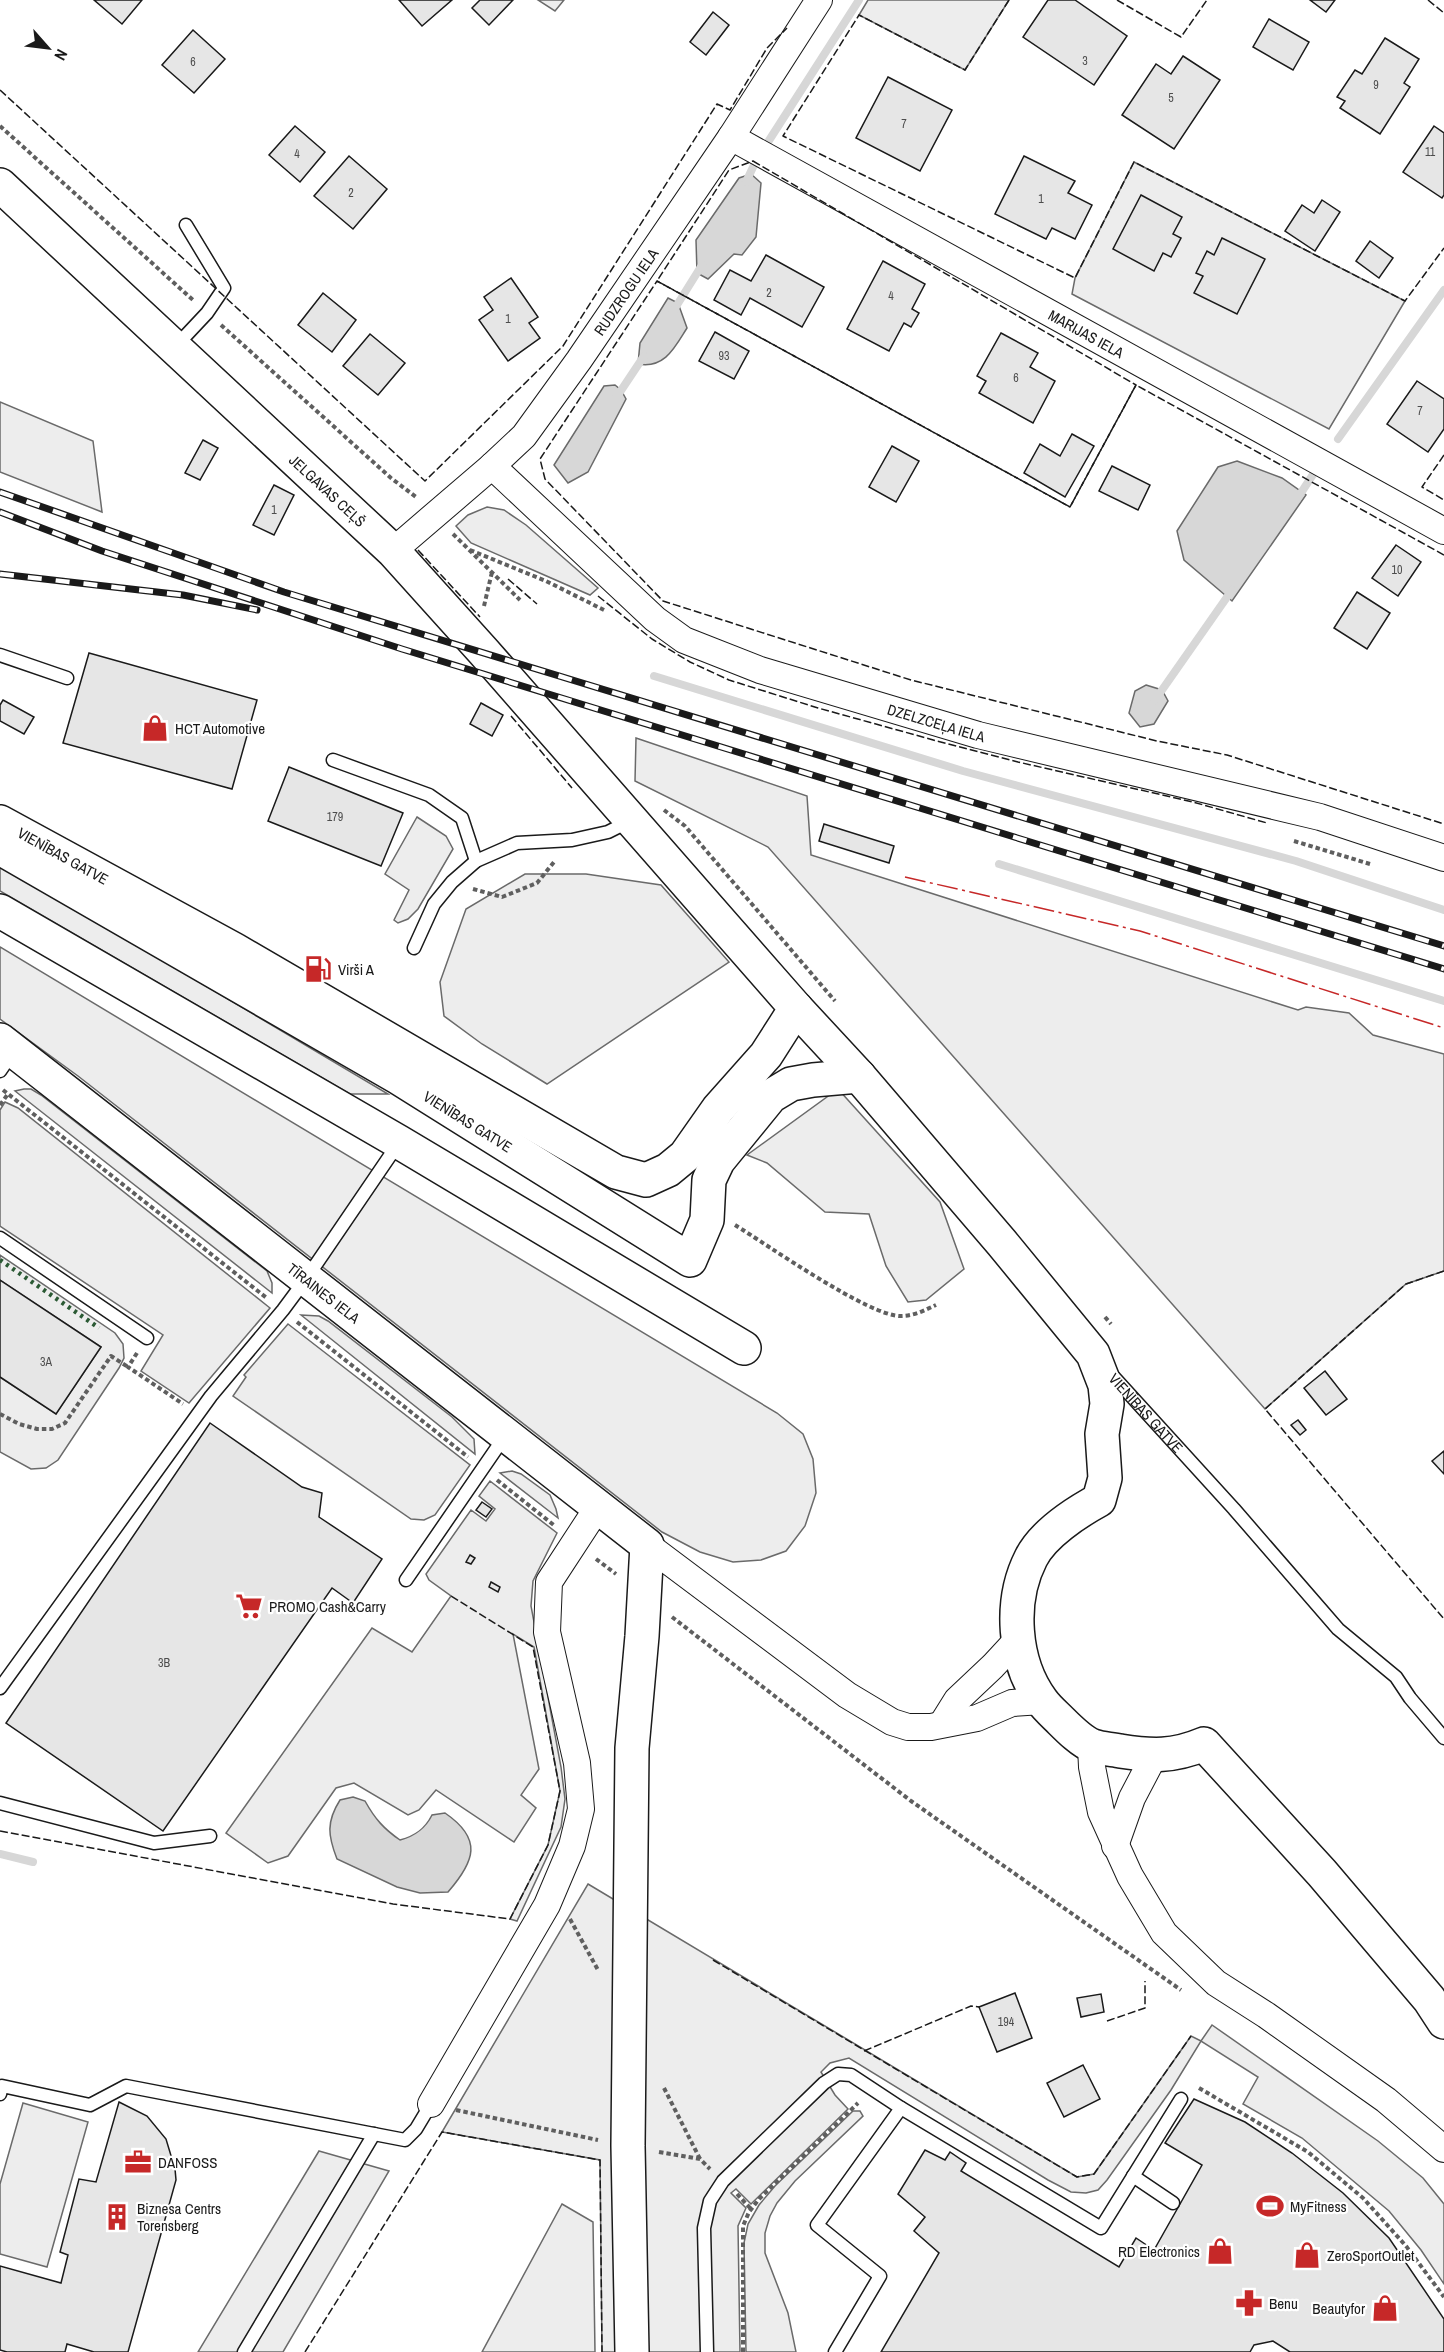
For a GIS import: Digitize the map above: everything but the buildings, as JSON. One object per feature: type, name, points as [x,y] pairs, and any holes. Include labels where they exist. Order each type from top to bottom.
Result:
[{"type":"main road","name":"JELGAVAS CEĻŠ","points":[[0,185],[393,551],[631,821]]},
{"type":"main road","name":"VIENĪBAS GATVE","points":[[631,821],[859,1076],[1002,1243],[1093,1354]]},
{"type":"main road","name":"VIENĪBAS GATVE","points":[[0,822],[235,950],[616,1172],[646,1180],[668,1170],[685,1156],[718,1109],[766,1055],[796,1008]]},
{"type":"main road","name":"VIENĪBAS GATVE","points":[[0,848],[399,1078],[690,1260],[707,1220],[709,1180],[718,1161],[771,1096],[791,1084],[859,1076]]},
{"type":"main road","points":[[0,911],[399,1142],[744,1348]]},
{"type":"main road","name":"TĪRAINES IELA","points":[[5,1054],[306,1279],[647,1545]]},
{"type":"main road","points":[[1093,1354],[1105,1385],[1107,1404],[1102,1434],[1105,1478],[1100,1500],[1074,1514],[1052,1533],[1031,1557],[1019,1594],[1018,1639],[1026,1672],[1042,1701],[1067,1728],[1091,1746],[1154,1756],[1187,1751],[1204,1744],[1328,1881],[1429,1998],[1444,2022]]},
{"type":"main road","points":[[633,2352],[628,2146],[632,1748],[647,1545]]},
{"type":"street","name":"RUDZROGU IELA","points":[[393,551],[524,436],[731,137],[819,0]]},
{"type":"street","name":"MARIJAS IELA","points":[[731,137],[1444,531]]},
{"type":"street","name":"DZELZCEĻA IELA","points":[[492,466],[655,619],[684,640],[760,670],[967,732],[1320,818],[1444,858]]},
{"type":"street","points":[[431,2104],[555,1888],[572,1846],[581,1809],[578,1763],[547,1632],[549,1582],[598,1507]]},
{"type":"street","points":[[647,1545],[856,1700],[892,1722],[908,1727],[931,1727],[977,1718],[1012,1703],[1042,1701]]},
{"type":"street","points":[[942,1724],[957,1700],[1018,1639]]},
{"type":"street","points":[[1091,1746],[1092,1767],[1101,1812],[1130,1876],[1164,1933],[1216,1983],[1266,2015],[1386,2100],[1444,2149]]},
{"type":"street","points":[[1115,1846],[1132,1798],[1154,1756]]},
{"type":"lane","points":[[175,347],[207,313],[224,288],[186,225]]},
{"type":"lane","points":[[0,655],[67,678]]},
{"type":"lane","points":[[333,760],[429,795],[462,818],[476,861]]},
{"type":"lane","points":[[414,948],[434,904],[452,882],[476,861],[517,843],[572,840],[608,832],[631,821]]},
{"type":"lane","points":[[0,1688],[198,1414],[306,1279],[399,1142]]},
{"type":"lane","points":[[0,1238],[147,1338]]},
{"type":"lane","name":"VIENĪBAS GATVE","points":[[1093,1354],[1234,1509],[1338,1629],[1396,1677],[1410,1698],[1444,1738]]},
{"type":"lane","points":[[406,1580],[506,1435]]},
{"type":"lane","points":[[0,1803],[154,1843],[210,1836]]},
{"type":"lane","points":[[707,2352],[704,2228],[710,2201],[723,2181],[837,2074],[851,2075],[901,2108],[1101,2228],[1181,2099]]},
{"type":"lane","points":[[0,2094],[2,2086],[90,2105],[126,2086],[405,2140],[416,2129],[431,2104]]},
{"type":"lane","points":[[835,2352],[880,2276],[817,2224],[901,2108]]},
{"type":"lane","points":[[244,2352],[374,2134]]},
{"type":"lane","points":[[1133,2176],[1173,2203]]},
{"type":"path","points":[[471,550],[520,600]]},
{"type":"path","points":[[452,882],[502,897],[537,883],[572,840]]},
{"type":"path","points":[[0,1105],[8,1094]]},
{"type":"path","points":[[128,1367],[147,1338]]},
{"type":"path","points":[[0,1414],[19,1424],[37,1429],[52,1429],[65,1423],[111,1356],[198,1414]]},
{"type":"path","points":[[645,1596],[902,1795],[1188,1995]]},
{"type":"path","points":[[555,1888],[599,1972]]},
{"type":"path","points":[[1181,2099],[1190,2083],[1308,2152],[1363,2198],[1406,2246],[1444,2297]]},
{"type":"path","points":[[664,2088],[700,2159]]},
{"type":"path","points":[[743,2352],[743,2226],[749,2212],[759,2199],[873,2088]]},
{"type":"shaded area","points":[[538,0],[564,0],[555,11]]},
{"type":"shaded area","points":[[868,0],[1009,0],[965,70],[859,15]]},
{"type":"shaded area","points":[[1134,162],[1405,301],[1329,429],[1072,294],[1075,278]]},
{"type":"shaded area","points":[[751,174],[761,183],[756,237],[742,255],[734,254],[708,279],[697,273],[696,240],[739,178]]},
{"type":"shaded area","points":[[668,298],[678,303],[687,328],[673,349],[662,360],[647,365],[638,364],[640,343]]},
{"type":"shaded area","points":[[615,385],[626,399],[588,472],[568,483],[554,465],[604,386]]},
{"type":"shaded area","points":[[0,402],[93,441],[102,512],[0,472]]},
{"type":"shaded area","points":[[1237,461],[1282,478],[1306,495],[1232,601],[1184,560],[1177,531],[1218,467]]},
{"type":"shaded area","points":[[487,507],[504,510],[526,525],[598,588],[590,595],[471,543],[456,526],[468,515]]},
{"type":"shaded area","points":[[1146,685],[1162,690],[1168,701],[1154,724],[1140,727],[1129,713],[1135,691]]},
{"type":"shaded area","points":[[636,738],[807,796],[811,855],[1298,1010],[1306,1007],[1349,1013],[1373,1035],[1444,1054],[1444,1271],[1406,1284],[1265,1409],[768,847],[635,781]]},
{"type":"shaded area","points":[[417,817],[446,836],[453,849],[418,909],[408,919],[398,923],[394,920],[409,890],[385,874]]},
{"type":"shaded area","points":[[0,864],[388,1094],[350,1094],[0,891]]},
{"type":"shaded area","points":[[525,874],[586,874],[661,885],[729,962],[547,1084],[482,1044],[444,1016],[440,982],[466,909]]},
{"type":"shaded area","points":[[0,947],[777,1413],[803,1434],[813,1459],[816,1493],[805,1526],[786,1551],[761,1560],[733,1562],[700,1552],[662,1532],[78,1076],[0,1019]]},
{"type":"shaded area","points":[[31,1089],[41,1095],[267,1271],[272,1283],[272,1293],[15,1091]]},
{"type":"shaded area","points":[[838,1089],[940,1202],[964,1269],[926,1300],[908,1302],[886,1266],[869,1214],[825,1212],[767,1163],[747,1155]]},
{"type":"shaded area","points":[[5,1102],[18,1108],[270,1308],[189,1403],[141,1371],[163,1335],[0,1226],[0,1110]]},
{"type":"shaded area","points":[[0,1255],[115,1333],[123,1344],[124,1358],[119,1368],[58,1460],[46,1468],[31,1469],[0,1452],[0,1377],[56,1414],[101,1347],[0,1280]]},
{"type":"shaded area","points":[[301,1315],[319,1316],[328,1321],[452,1417],[474,1439],[475,1454]]},
{"type":"shaded area","points":[[288,1324],[470,1465],[435,1515],[424,1520],[411,1519],[233,1396],[246,1377],[244,1375]]},
{"type":"shaded area","points":[[512,1471],[521,1474],[550,1495],[558,1518],[500,1473]]},
{"type":"shaded area","points":[[490,1481],[557,1533],[533,1581],[531,1606],[565,1799],[561,1827],[517,1921],[510,1919],[548,1845],[560,1791],[534,1647],[513,1634],[539,1769],[521,1795],[536,1808],[514,1842],[436,1790],[419,1810],[408,1815],[354,1783],[336,1788],[288,1856],[268,1863],[226,1833],[372,1628],[412,1652],[451,1596],[429,1580],[426,1574],[471,1510],[486,1521],[495,1509],[479,1496]]},
{"type":"shaded area","points":[[353,1797],[365,1801],[380,1823],[400,1840],[419,1831],[432,1815],[445,1813],[457,1823],[470,1841],[471,1851],[464,1870],[448,1892],[420,1893],[397,1887],[337,1859],[330,1836],[332,1815],[340,1800]]},
{"type":"shaded area","points":[[588,1884],[1077,2177],[1094,2174],[1191,2036],[1201,2041],[1171,2090],[1107,2180],[1098,2190],[1086,2193],[1071,2192],[1048,2180],[849,2058],[830,2063],[821,2072],[835,2095],[848,2109],[751,2204],[736,2189],[731,2193],[746,2208],[738,2226],[740,2352],[602,2352],[600,2160],[442,2132]]},
{"type":"shaded area","points":[[1212,2025],[1378,2141],[1423,2178],[1444,2204],[1444,2284],[1421,2250],[1389,2211],[1302,2138],[1243,2104],[1258,2077],[1201,2041]]},
{"type":"shaded area","points":[[23,2103],[88,2122],[47,2267],[0,2254],[0,2184]]},
{"type":"shaded area","points":[[853,2111],[860,2111],[863,2116],[795,2181],[777,2203],[765,2233],[765,2253],[788,2313],[796,2352],[746,2352],[744,2243],[748,2224],[759,2205],[775,2186]]},
{"type":"shaded area","points":[[319,2151],[389,2171],[283,2352],[198,2352]]},
{"type":"shaded area","points":[[562,2204],[593,2222],[595,2352],[482,2352]]},
{"type":"waterway","points":[[768,142],[859,0]]},
{"type":"waterway","points":[[746,182],[754,165]]},
{"type":"waterway","points":[[672,313],[702,265]]},
{"type":"waterway","points":[[1338,439],[1444,290]]},
{"type":"waterway","points":[[616,398],[644,356]]},
{"type":"waterway","points":[[1297,499],[1314,473]]},
{"type":"waterway","points":[[1155,700],[1232,590]]},
{"type":"waterway","points":[[654,676],[963,771],[1296,861],[1444,910]]},
{"type":"waterway","points":[[999,864],[1444,1001]]},
{"type":"waterway","points":[[0,1854],[33,1862]]},
{"type":"railway","points":[[0,492],[284,592],[1444,946]]},
{"type":"railway","points":[[0,512],[102,551],[402,649],[1444,969]]},
{"type":"railway","points":[[0,574],[183,595],[257,610]]},
{"type":"hedge","points":[[0,1260],[99,1328]]},
{"type":"fence","points":[[1009,0],[965,70],[859,15],[783,136],[1075,278],[1134,162],[1405,301],[1444,248]]},
{"type":"fence","points":[[1117,0],[1181,37],[1207,0]]},
{"type":"fence","points":[[1428,0],[1444,13]]},
{"type":"fence","points":[[0,90],[425,481],[563,346],[717,104],[730,110],[767,48],[787,28]]},
{"type":"fence","points":[[753,161],[1136,385],[1070,507],[657,281],[729,170],[753,161]]},
{"type":"fence","points":[[1444,555],[1136,385],[1070,507],[657,281],[540,459],[545,479],[663,601],[911,680],[1157,741],[1227,755],[1444,824]]},
{"type":"fence","points":[[1444,455],[1422,487],[1444,500]]},
{"type":"fence","points":[[418,550],[480,617]]},
{"type":"fence","points":[[508,579],[537,604]]},
{"type":"fence","points":[[598,596],[652,639],[690,662],[729,680],[818,708],[937,741],[1193,802],[1267,823]]},
{"type":"fence","points":[[511,716],[572,788]]},
{"type":"fence","points":[[1444,1271],[1406,1284],[1265,1409],[1444,1619]]},
{"type":"fence","points":[[0,1831],[393,1904],[510,1919],[548,1845],[560,1791],[533,1647],[451,1596]]},
{"type":"fence","points":[[713,1960],[1077,2177],[1094,2174],[1191,2036]]},
{"type":"fence","points":[[1107,2021],[1145,2008],[1145,1981]]},
{"type":"fence","points":[[864,2051],[971,2006],[979,2007]]},
{"type":"fence","points":[[305,2352],[442,2132],[600,2160],[602,2352]]},
{"type":"power","points":[[905,877],[1140,931],[1444,1028]]},
{"type":"place","name":"HCT Automotive","points":[[155,728]]},
{"type":"place","name":"Virši A","points":[[318,969]]},
{"type":"place","name":"PROMO Cash&Carry","points":[[249,1606]]},
{"type":"place","name":"DANFOSS","points":[[138,2162]]},
{"type":"place","name":"MyFitness","points":[[1270,2206]]},
{"type":"place","name":"Biznesa Centrs Torensberg","points":[[117,2217]]},
{"type":"place","name":"RD Electronics","points":[[1220,2251]]},
{"type":"place","name":"ZeroSportOutlet","points":[[1307,2255]]},
{"type":"place","name":"Benu","points":[[1249,2303]]},
{"type":"place","name":"Beautyfor","points":[[1385,2308]]}]
